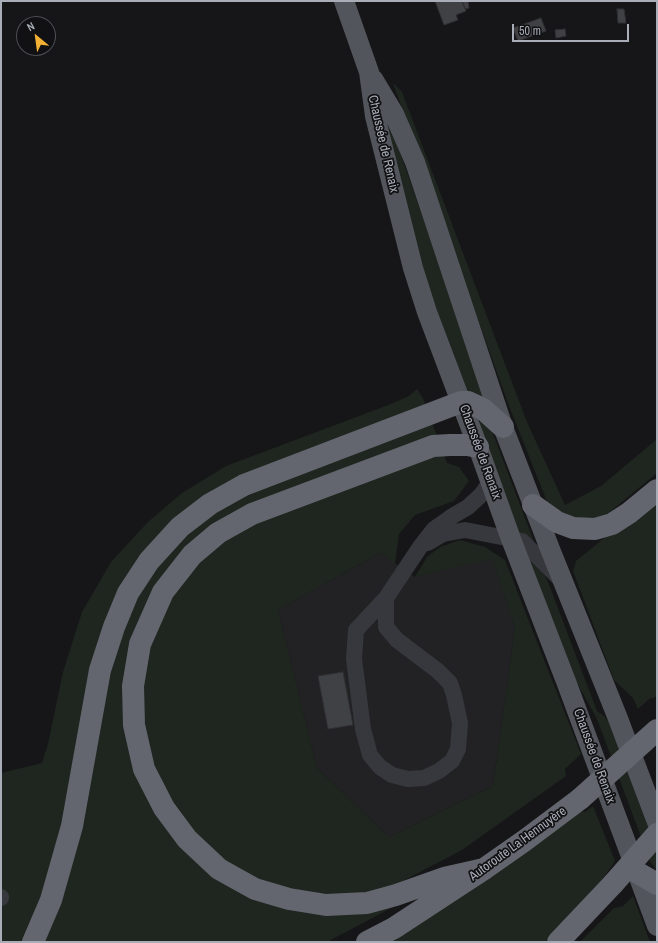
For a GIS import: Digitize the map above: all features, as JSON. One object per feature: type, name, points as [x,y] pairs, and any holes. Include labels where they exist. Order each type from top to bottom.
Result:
[{"type":"highway","points":[[33,942],[51,900],[72,826],[100,670],[128,593],[149,560],[180,527],[210,504],[244,485],[461,402],[468,402],[483,409],[503,427]]},
{"type":"highway","points":[[478,448],[450,445],[434,446],[252,514],[218,532],[192,555],[163,592],[140,644],[133,686],[134,725],[144,769],[164,808],[187,839],[219,869],[255,888],[289,898],[326,905],[367,903],[396,895],[444,878],[484,869]]},
{"type":"highway","points":[[533,505],[557,522],[573,528],[595,529],[612,524],[629,513],[657,490]]},
{"type":"highway","name":"Autoroute La Hennuyère","points":[[367,942],[394,928],[524,841],[580,799],[657,730]]},
{"type":"highway","points":[[558,942],[657,834]]},
{"type":"highway","points":[[638,873],[657,884]]},
{"type":"main road","points":[[344,1],[369,72]]},
{"type":"main road","name":"Chaussée de Renaix","points":[[369,72],[375,116],[413,268],[427,312],[511,540],[567,684],[657,926]]},
{"type":"main road","name":"Chaussée de Renaix","points":[[369,72],[394,114],[415,162],[503,427],[617,716],[657,822]]},
{"type":"lane","points":[[386,598],[386,627],[397,640],[438,671],[450,683],[460,723],[458,749],[452,761],[439,771],[424,778],[408,779],[392,775],[380,767],[370,755],[364,729],[354,659],[356,630],[386,598],[434,530],[451,516],[468,507],[481,495],[490,482]]},
{"type":"lane","points":[[420,548],[443,534],[465,530],[522,541],[563,582]]},
{"type":"shaded area","points":[[393,83],[402,92],[527,422],[565,505],[601,486],[657,439],[657,473],[600,520],[562,519],[548,504],[509,406]]},
{"type":"shaded area","points":[[376,91],[389,121],[429,235],[496,416],[467,393],[430,291],[407,216]]},
{"type":"shaded area","points":[[417,389],[423,398],[447,463],[459,467],[469,481],[454,501],[415,515],[399,534],[395,564],[380,553],[278,610],[317,768],[389,837],[493,786],[515,628],[492,559],[415,577],[427,557],[440,547],[460,540],[485,547],[505,560],[581,754],[565,769],[566,776],[462,850],[397,884],[393,907],[327,942],[1,942],[1,773],[42,763],[48,744],[63,672],[82,612],[111,562],[148,522],[182,493],[226,466],[391,404],[409,396]]},
{"type":"shaded area","points":[[483,421],[492,431],[536,547],[519,532],[478,423]]},
{"type":"shaded area","points":[[657,495],[657,695],[654,698],[649,699],[638,709],[633,698],[614,680],[573,571],[576,561]]},
{"type":"shaded area","points":[[525,552],[536,563],[547,579],[597,711],[604,716],[611,725],[657,842],[657,871],[650,861],[597,719],[571,672]]},
{"type":"shaded area","points":[[380,553],[415,577],[492,558],[515,628],[493,786],[389,837],[317,768],[278,610]]},
{"type":"shaded area","points":[[593,806],[615,861],[600,883],[545,942],[383,942],[578,810],[585,812]]},
{"type":"shaded area","points":[[633,896],[650,942],[580,942],[614,908],[623,906]]},
{"type":"building","points":[[435,1],[462,1],[466,11],[456,15],[458,20],[444,25]]},
{"type":"building","points":[[462,1],[468,1],[469,8],[465,9]]},
{"type":"building","points":[[617,9],[624,9],[626,23],[618,23]]},
{"type":"building","points":[[541,18],[546,31],[518,41],[513,28]]},
{"type":"building","points":[[565,29],[566,36],[556,38],[555,30]]},
{"type":"building","points":[[343,672],[353,725],[328,729],[318,676]]}]
